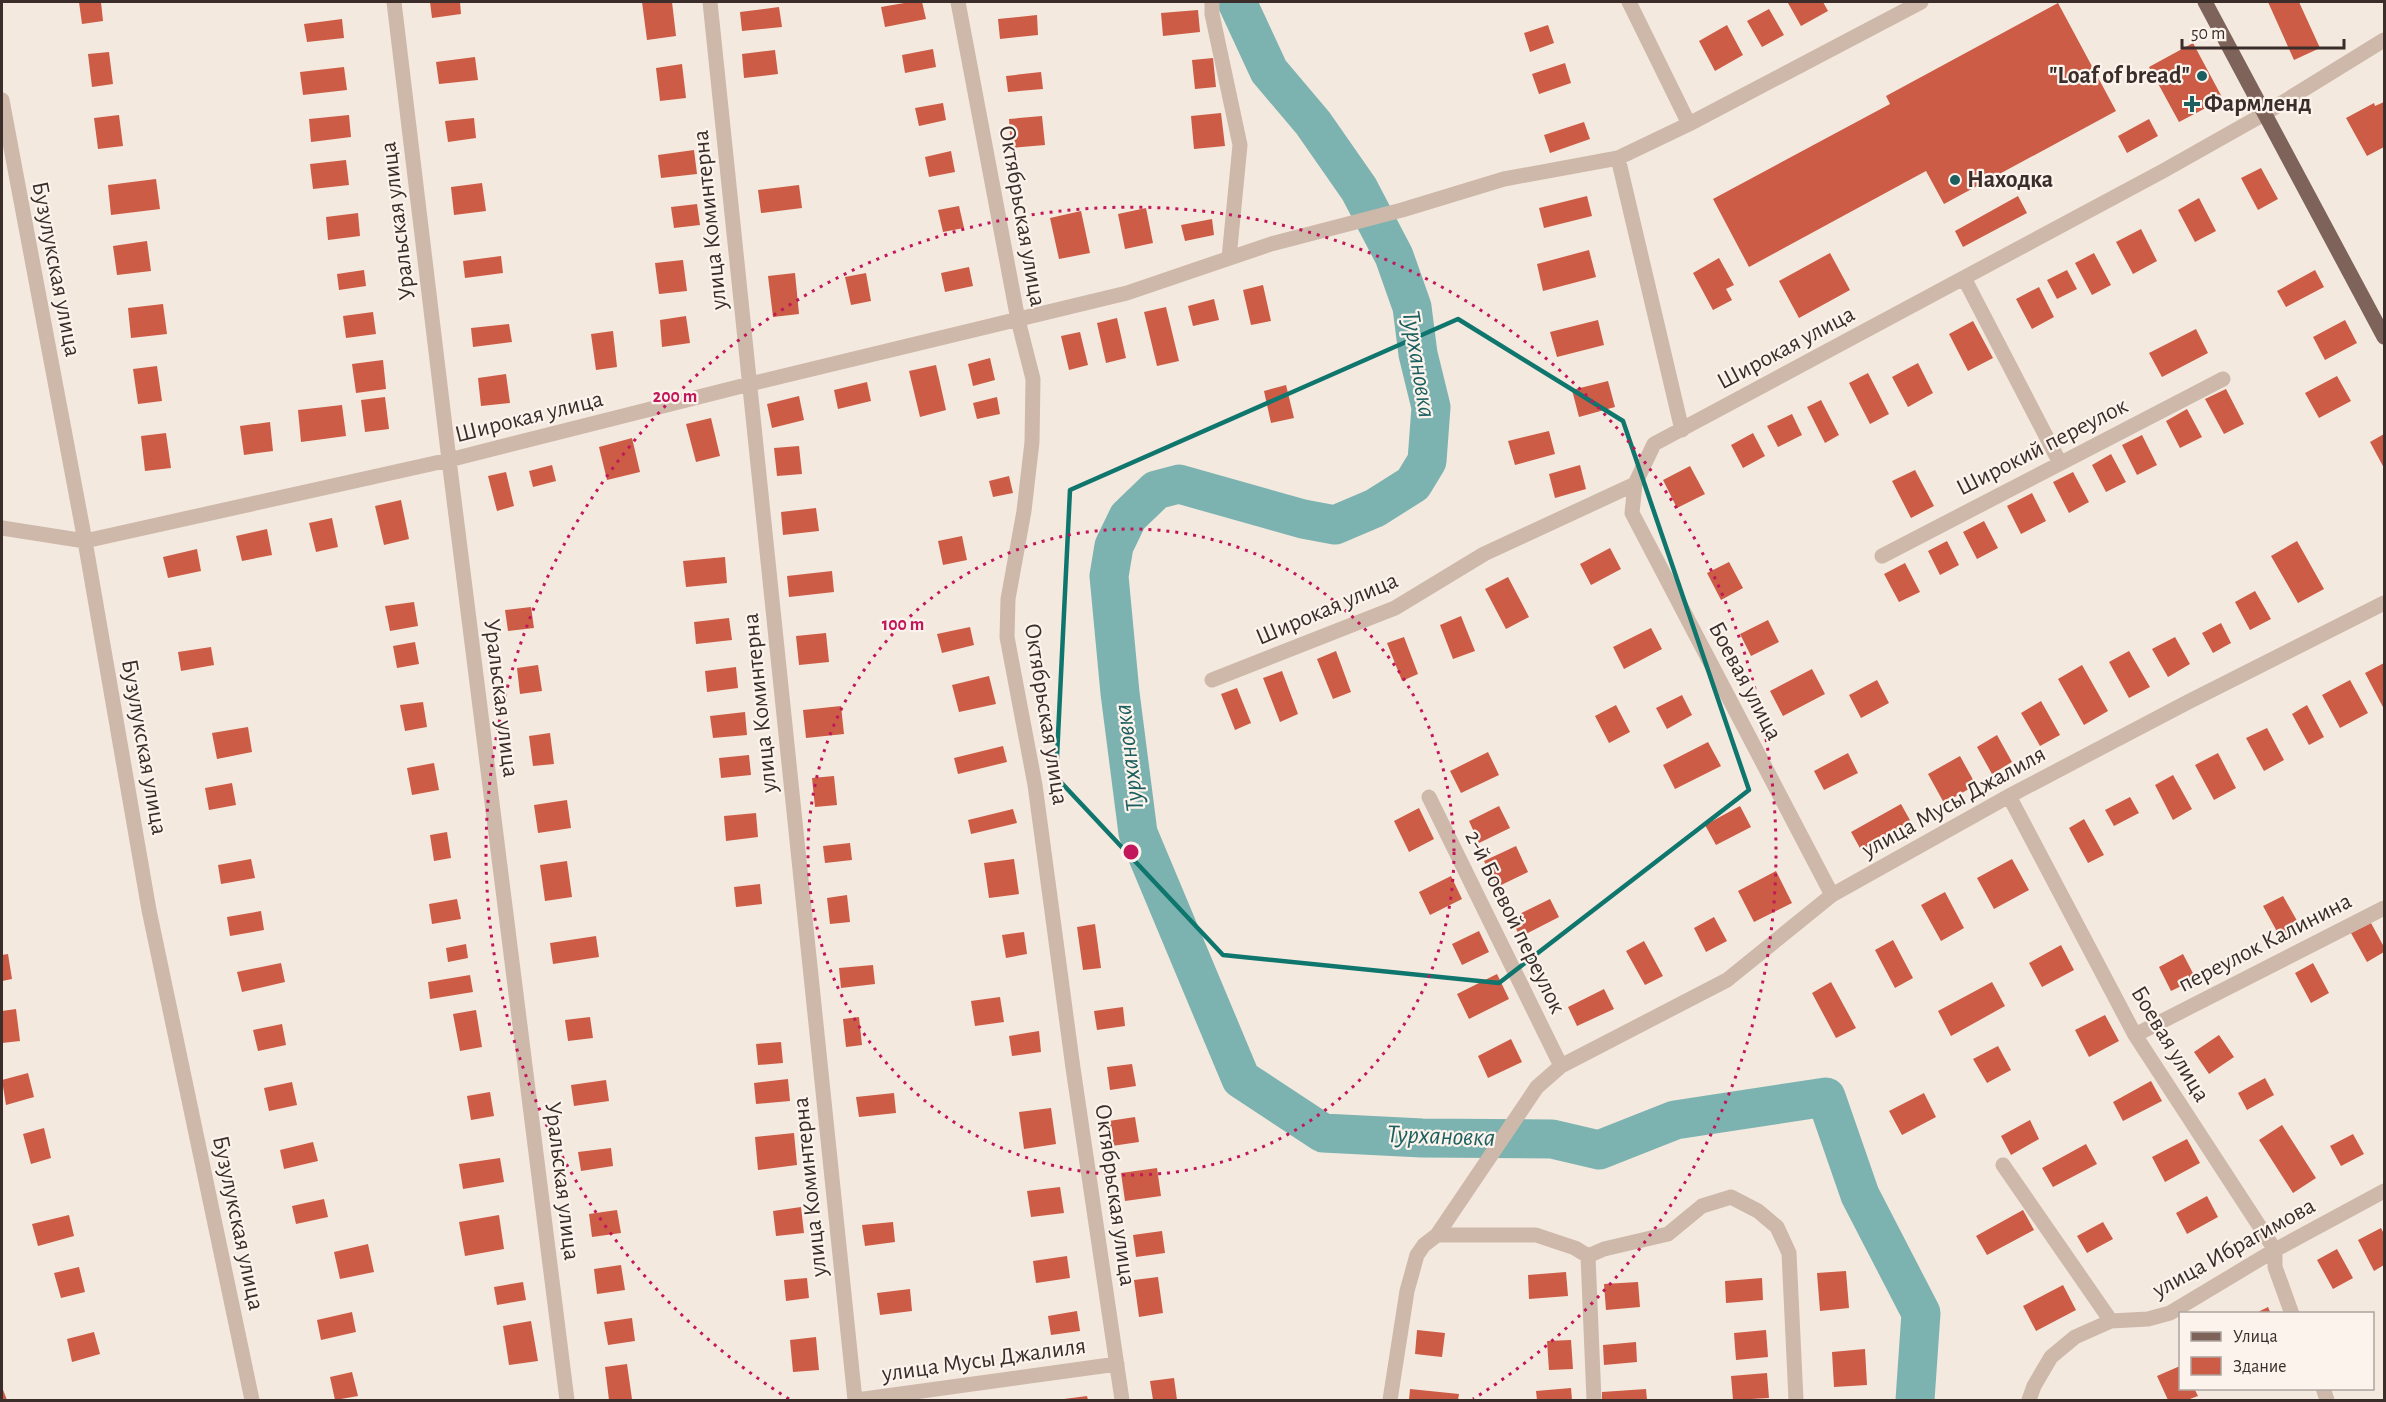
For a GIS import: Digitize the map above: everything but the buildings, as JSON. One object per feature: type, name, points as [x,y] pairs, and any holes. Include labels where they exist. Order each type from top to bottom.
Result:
[{"type":"main road","points":[[2205,2],[2385,337]]},
{"type":"street","name":"Уральская улица","points":[[394,2],[567,1401]]},
{"type":"street","name":"улица Коминтерна","points":[[710,2],[856,1401]]},
{"type":"street","name":"Октябрьская улица","points":[[957,2],[1018,320],[1033,379],[1032,442],[1024,511],[1008,599],[1006,637],[1035,785],[1122,1401]]},
{"type":"street","points":[[1212,2],[1212,15],[1240,145],[1229,258]]},
{"type":"street","points":[[1629,2],[1689,124]]},
{"type":"street","points":[[1682,430],[1618,158],[1689,124],[1922,2]]},
{"type":"street","name":"Широкая улица","points":[[1212,680],[1395,608],[1484,554],[1635,484],[1654,444],[2163,171],[2264,114],[2385,40]]},
{"type":"street","name":"Бузулукская улица","points":[[2,100],[85,541],[149,910],[252,1401]]},
{"type":"street","name":"Широкая улица","points":[[2,528],[85,541],[449,460],[750,384],[1127,293],[1271,244],[1402,210],[1504,179],[1618,158]]},
{"type":"street","points":[[1964,278],[2060,464]]},
{"type":"street","name":"Широкий переулок","points":[[1882,556],[2223,379]]},
{"type":"street","name":"Боевая улица","points":[[1635,484],[1632,513],[1832,895]]},
{"type":"street","name":"улица Мусы Джалиля","points":[[1390,1401],[1407,1291],[1417,1255],[1424,1245],[1437,1235],[1537,1088],[1561,1066],[1727,980],[1832,895],[2009,796],[2188,702],[2385,603]]},
{"type":"street","name":"Боевая улица","points":[[2009,796],[2135,1035],[2275,1250],[2275,1267],[2291,1312]]},
{"type":"street","name":"2-й Боевой переулок","points":[[1429,797],[1561,1066]]},
{"type":"street","name":"переулок Калинина","points":[[2135,1035],[2385,908]]},
{"type":"street","points":[[2003,1165],[2111,1321]]},
{"type":"street","name":"улица Ибрагимова","points":[[2029,1401],[2034,1386],[2051,1357],[2075,1337],[2111,1321],[2148,1319],[2170,1313],[2275,1250],[2385,1191]]},
{"type":"street","points":[[1588,1256],[1604,1249],[1668,1234],[1702,1206],[1731,1197],[1758,1211],[1777,1227],[1789,1252],[1796,1401]]},
{"type":"street","points":[[1437,1235],[1536,1235],[1575,1248],[1588,1256]]},
{"type":"street","points":[[1588,1256],[1594,1401]]},
{"type":"street","name":"улица Мусы Джалиля","points":[[856,1401],[1117,1364]]},
{"type":"highlighted area","points":[[1458,319],[1623,421],[1749,790],[1499,983],[1223,955],[1056,777],[1070,490]]},
{"type":"waterway","name":"Турхановка","points":[[1237,2],[1269,71],[1313,123],[1359,189],[1394,256],[1412,307],[1418,354],[1431,407],[1427,461],[1413,484],[1375,508],[1335,525],[1303,519],[1179,484],[1156,490],[1128,517],[1114,546],[1109,576],[1120,693],[1138,833],[1241,1079],[1323,1133],[1422,1138],[1552,1139],[1599,1150],[1675,1120],[1826,1097],[1860,1195],[1921,1313],[1915,1400]]},
{"type":"place","name":"\"Loaf of bread\"","points":[[2202,76]]},
{"type":"place","name":"Фармленд","points":[[2192,104]]},
{"type":"place","name":"Находка","points":[[1955,180]]}]
